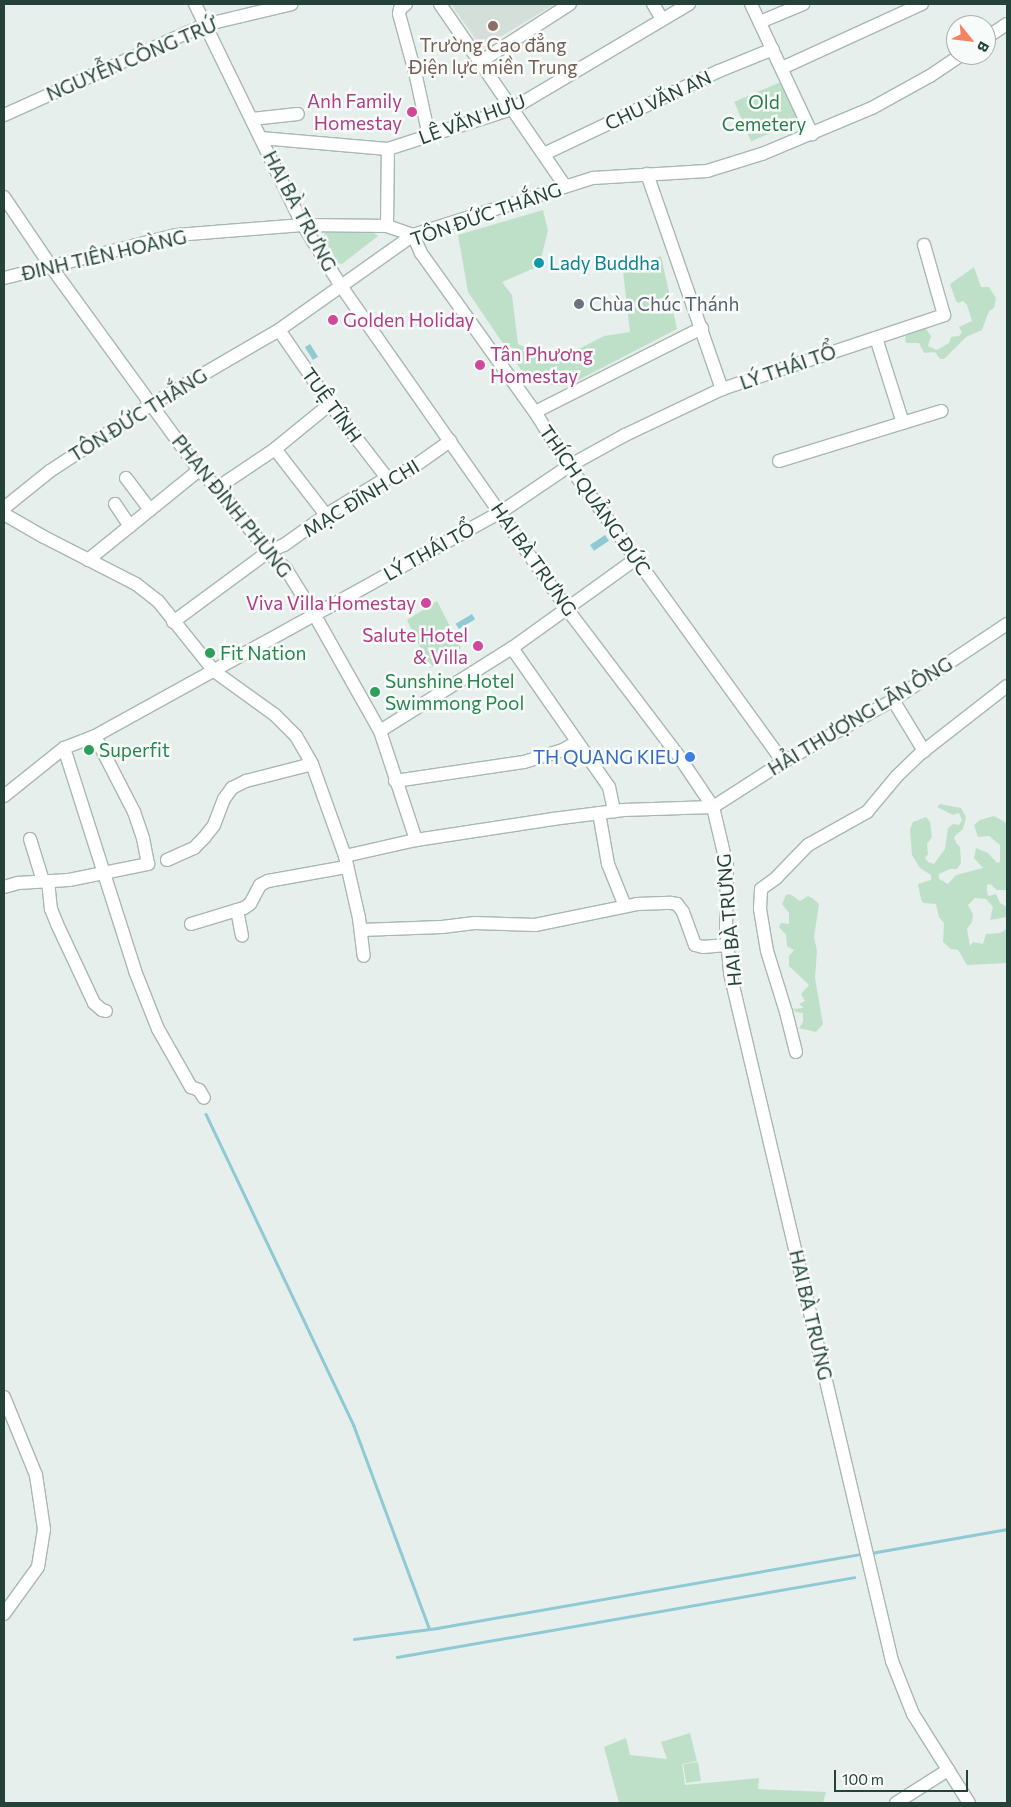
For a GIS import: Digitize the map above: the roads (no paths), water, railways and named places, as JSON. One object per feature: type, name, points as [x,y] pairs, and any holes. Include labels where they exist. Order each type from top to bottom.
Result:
[{"type":"street","name":"HAI BÀ TRƯNG","points":[[195,4],[303,225],[341,286],[567,608],[680,758],[713,807],[726,866],[727,945],[730,973],[892,1661],[913,1714],[969,1803]]},
{"type":"street","name":"NGUYỄN CÔNG TRỨ","points":[[4,115],[204,25],[292,4]]},
{"type":"street","points":[[406,4],[400,9],[399,14],[415,72],[429,136]]},
{"type":"street","points":[[440,4],[564,186]]},
{"type":"street","points":[[480,62],[570,4]]},
{"type":"street","points":[[653,4],[662,19]]},
{"type":"street","name":"LÊ VĂN HƯU","points":[[261,138],[388,149],[512,109],[564,80],[688,4]]},
{"type":"street","points":[[751,4],[812,134]]},
{"type":"street","points":[[760,22],[803,4]]},
{"type":"street","points":[[782,68],[922,4]]},
{"type":"street","points":[[996,31],[1007,24]]},
{"type":"street","name":"CHU VĂN AN","points":[[544,154],[718,71],[773,50]]},
{"type":"street","name":"TÔN ĐỨC THẮNG","points":[[4,508],[50,471],[152,404],[279,330],[413,235],[593,178],[707,171],[744,160],[812,134],[898,94],[946,64]]},
{"type":"street","points":[[252,120],[298,114]]},
{"type":"street","points":[[387,226],[388,149]]},
{"type":"street","points":[[647,174],[722,390]]},
{"type":"street","name":"PHAN ĐÌNH PHÙNG","points":[[4,197],[52,268],[199,470],[217,488],[268,552],[286,569],[380,730],[395,781],[416,840]]},
{"type":"street","name":"ĐINH TIÊN HOÀNG","points":[[4,278],[52,268],[176,235],[303,225],[387,226],[413,235]]},
{"type":"street","name":"THÍCH QUẢNG ĐỨC","points":[[413,235],[421,253],[534,412],[569,466],[783,762]]},
{"type":"street","name":"LÝ THÁI TỔ","points":[[4,796],[64,748],[95,736],[501,512],[569,466],[625,435],[722,390],[944,315],[924,245]]},
{"type":"street","points":[[534,412],[702,328]]},
{"type":"street","name":"TUỆ TĨNH","points":[[279,330],[330,404],[387,478]]},
{"type":"street","points":[[876,338],[903,423]]},
{"type":"street","points":[[217,488],[275,449],[330,404]]},
{"type":"street","points":[[779,461],[942,411]]},
{"type":"street","name":"MẠC ĐĨNH CHI","points":[[173,622],[268,552],[284,545],[326,515],[387,478],[412,468],[450,442]]},
{"type":"street","points":[[275,449],[326,515]]},
{"type":"street","points":[[88,560],[199,470]]},
{"type":"street","points":[[126,478],[150,510]]},
{"type":"street","points":[[115,504],[130,526]]},
{"type":"street","points":[[4,514],[136,584],[158,601],[214,671],[275,715],[296,736],[312,764],[346,862],[361,930],[364,956]]},
{"type":"street","points":[[284,545],[286,569]]},
{"type":"street","points":[[380,730],[512,648],[636,559]]},
{"type":"street","name":"HẢI THƯỢNG LÃN ÔNG","points":[[713,807],[783,762],[893,700],[1006,626]]},
{"type":"street","points":[[512,648],[609,787],[614,811]]},
{"type":"street","points":[[796,1052],[767,951],[760,909],[761,889],[776,878],[808,845],[867,812],[897,776],[924,751],[1007,686]]},
{"type":"street","points":[[893,700],[924,751]]},
{"type":"street","points":[[4,887],[18,883],[69,880],[148,864],[143,838],[134,812],[95,736]]},
{"type":"street","points":[[395,781],[524,762],[561,751],[577,742]]},
{"type":"street","points":[[64,748],[135,971],[158,1029],[192,1086],[200,1090],[204,1098]]},
{"type":"street","points":[[167,860],[194,848],[204,838],[214,825],[224,799],[232,788],[246,781],[312,764]]},
{"type":"street","points":[[191,924],[237,910],[250,904],[260,885],[268,881],[346,862],[416,840],[614,811],[713,807]]},
{"type":"street","points":[[599,813],[608,864],[625,906]]},
{"type":"street","points":[[30,839],[45,881],[51,909],[57,924],[94,1003],[106,1011]]},
{"type":"street","points":[[361,930],[442,927],[475,923],[535,925],[637,904],[676,904],[683,912],[695,945],[703,947],[727,945]]},
{"type":"street","points":[[237,910],[242,936]]},
{"type":"street","points":[[4,1397],[36,1475],[44,1528],[38,1567],[4,1614]]},
{"type":"street","points":[[896,1803],[948,1770]]},
{"type":"water","points":[[310,344],[318,357],[313,360],[305,347]]},
{"type":"water","points":[[605,535],[609,541],[594,551],[590,545]]},
{"type":"water","points":[[472,614],[475,619],[459,629],[456,624]]},
{"type":"waterway","points":[[206,1114],[354,1426],[429,1628]]},
{"type":"waterway","points":[[871,1553],[1007,1529]]},
{"type":"waterway","points":[[354,1639],[437,1628],[863,1554]]},
{"type":"waterway","points":[[397,1657],[854,1577]]},
{"type":"place","name":"Trường Cao đẳng Điện lực miền Trung","points":[[493,26]]},
{"type":"place","name":"Anh Family Homestay","points":[[412,112]]},
{"type":"place","name":"Lady Buddha","points":[[539,263]]},
{"type":"place","name":"Chùa Chúc Thánh","points":[[579,304]]},
{"type":"place","name":"Golden Holiday","points":[[333,320]]},
{"type":"place","name":"Tân Phương Homestay","points":[[480,365]]},
{"type":"place","name":"Viva Villa Homestay","points":[[426,603]]},
{"type":"place","name":"Salute Hotel & Villa","points":[[478,646]]},
{"type":"place","name":"Fit Nation","points":[[210,653]]},
{"type":"place","name":"Sunshine Hotel Swimmong Pool","points":[[375,692]]},
{"type":"place","name":"Superfit","points":[[89,750]]},
{"type":"place","name":"TH QUANG KIEU","points":[[690,757]]},
{"type":"park label","name":"Old Cemetery","points":[[764,113]]}]
